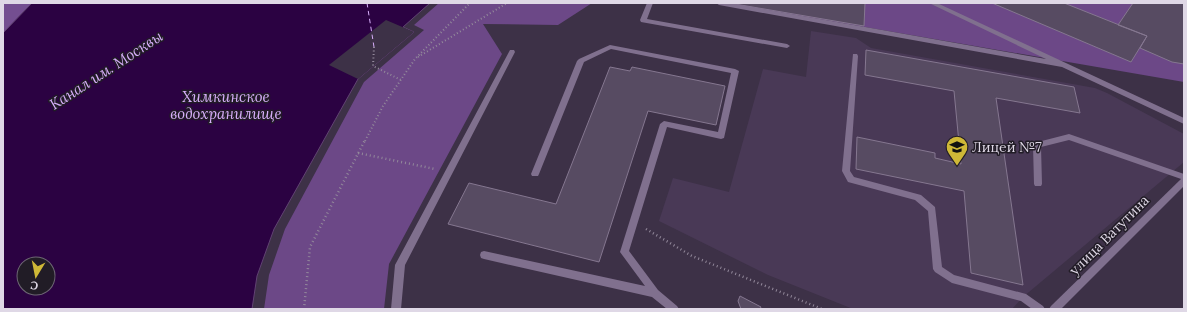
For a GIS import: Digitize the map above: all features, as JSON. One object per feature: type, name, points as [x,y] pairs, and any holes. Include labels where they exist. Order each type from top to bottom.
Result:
[{"type":"street","points":[[650,3],[643,20],[787,46]]},
{"type":"street","points":[[719,3],[1065,65]]},
{"type":"street","points":[[932,3],[1184,121]]},
{"type":"street","points":[[535,174],[581,61],[610,47],[736,71],[721,136],[664,124],[624,252],[656,293],[674,309]]},
{"type":"street","points":[[396,309],[400,265],[512,52]]},
{"type":"street","points":[[855,56],[846,171],[851,180],[918,196],[932,210],[938,269],[952,278],[1023,296],[1040,309]]},
{"type":"street","points":[[1038,184],[1037,145],[1069,137],[1184,176]]},
{"type":"street","name":"улица Ватутина","points":[[1054,309],[1184,181]]},
{"type":"street","points":[[484,255],[656,293]]},
{"type":"path","points":[[304,309],[310,247],[383,106],[415,59],[470,3]]},
{"type":"path","points":[[415,59],[507,3]]},
{"type":"path","points":[[374,47],[373,66],[401,80]]},
{"type":"path","points":[[358,153],[449,172]]},
{"type":"path","points":[[633,222],[692,256],[822,309]]},
{"type":"shaded area","points":[[3,3],[32,3],[3,33]]},
{"type":"shaded area","points":[[439,3],[592,3],[558,25],[483,24],[502,54],[389,264],[384,309],[264,309],[269,275],[285,229],[364,82],[424,30],[414,25]]},
{"type":"shaded area","points":[[725,3],[1184,3],[1184,82]]},
{"type":"shaded area","name":"Лицей №7","points":[[811,31],[856,38],[871,48],[1095,88],[1184,134],[1184,162],[1023,297],[1012,309],[853,309],[768,275],[659,221],[673,178],[729,192],[763,69],[806,77]]},
{"type":"water","name":"Химкинское водохранилище","points":[[32,3],[430,3],[403,27],[414,32],[358,79],[274,229],[257,276],[252,309],[3,309],[3,33]]},
{"type":"pier","points":[[386,20],[414,32],[358,79],[329,65]]},
{"type":"building","points":[[729,3],[865,3],[864,26]]},
{"type":"building","points":[[992,3],[1064,3],[1147,36],[1131,62]]},
{"type":"building","points":[[1133,3],[1184,3],[1184,64],[1172,62],[1140,48],[1147,36],[1118,25]]},
{"type":"building","points":[[866,50],[1074,87],[1080,113],[996,98],[1023,285],[971,273],[964,191],[856,169],[857,137],[935,153],[935,158],[961,164],[954,91],[865,75]]},
{"type":"building","points":[[610,67],[630,71],[632,67],[725,86],[716,125],[648,111],[599,262],[448,224],[469,183],[556,204]]},
{"type":"building","points":[[740,296],[761,307],[760,309],[741,309],[738,301]]},
{"type":"ferry route","points":[[367,3],[374,47]]},
{"type":"place","name":"Лицей №7","points":[[957,166]]},
{"type":"water label","name":"Канал им. Москвы","points":[[106,70]]}]
